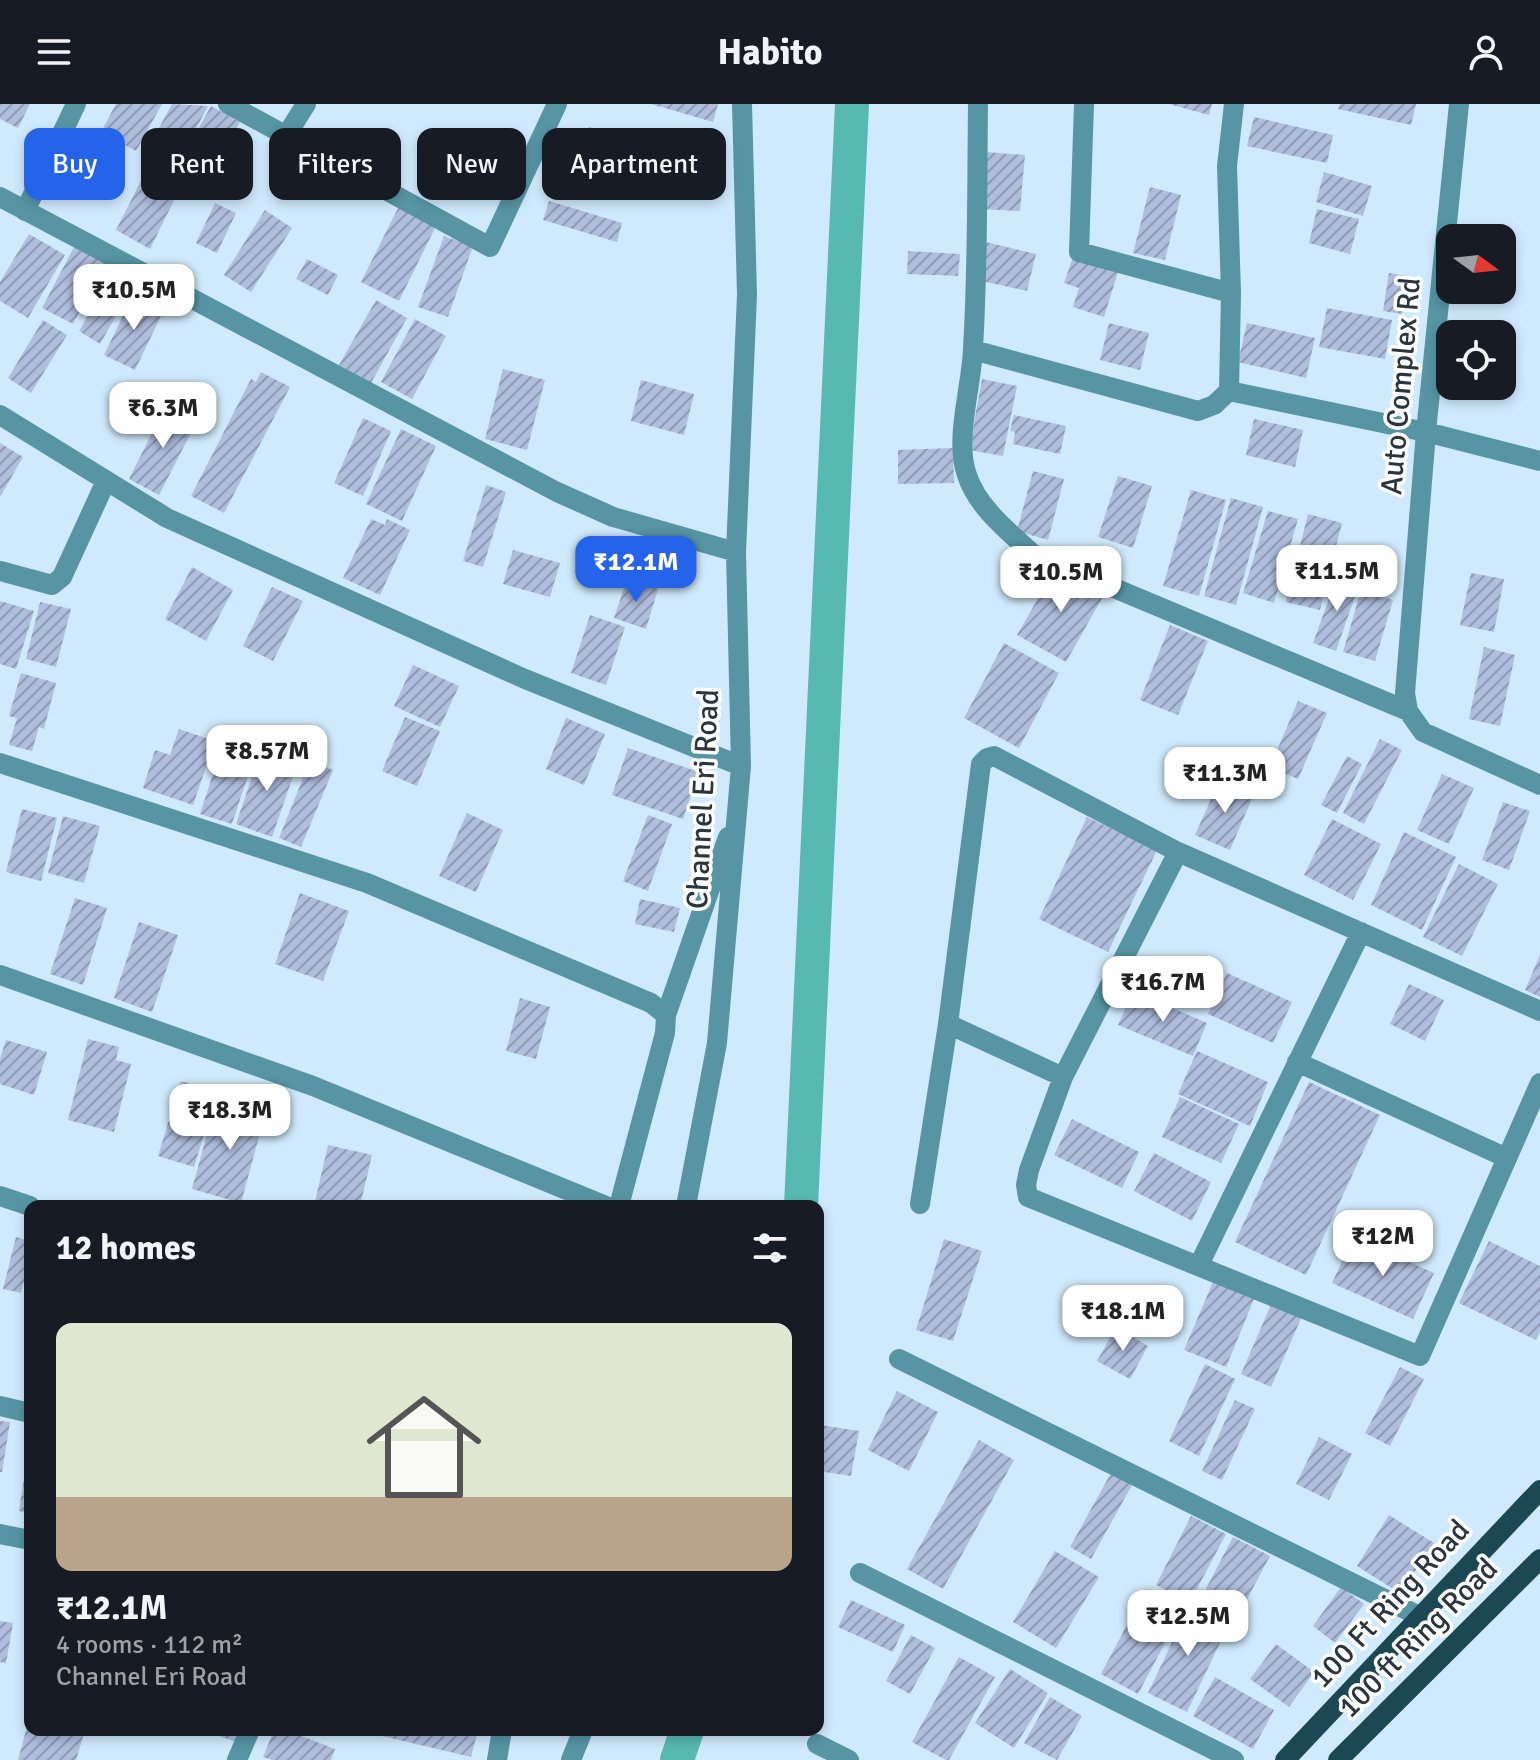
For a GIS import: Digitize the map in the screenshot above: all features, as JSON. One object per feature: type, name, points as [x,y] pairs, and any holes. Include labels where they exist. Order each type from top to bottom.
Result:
[{"type":"main road","name":"100 Ft Ring Road","points":[[1285,1760],[1540,1490]]},
{"type":"main road","name":"100 ft Ring Road","points":[[1338,1760],[1540,1559]]},
{"type":"street","points":[[25,211],[76,104]]},
{"type":"street","points":[[228,104],[272,128]]},
{"type":"street","points":[[291,128],[306,104]]},
{"type":"street","points":[[401,199],[490,247],[557,104]]},
{"type":"street","name":"Channel Eri Road","points":[[687,1200],[717,1043],[741,766],[736,552],[747,295],[742,104]]},
{"type":"street","points":[[978,104],[973,350],[962,452],[967,476],[977,495],[1005,528],[1033,554],[1408,711],[1423,732],[1540,785]]},
{"type":"street","points":[[1084,104],[1079,252],[1231,293]]},
{"type":"street","points":[[973,350],[1198,411],[1214,405],[1229,391],[1231,293],[1227,166],[1234,104]]},
{"type":"street","name":"Auto Complex Rd","points":[[1408,711],[1405,693],[1426,432],[1459,104]]},
{"type":"street","points":[[0,197],[557,492],[613,517],[736,552]]},
{"type":"street","points":[[1229,391],[1426,432],[1540,461]]},
{"type":"street","points":[[0,415],[167,518],[525,679],[741,766]]},
{"type":"street","points":[[0,571],[52,585],[62,577],[106,481]]},
{"type":"street","points":[[920,1204],[948,1024],[981,764],[987,758],[994,756],[1178,852],[1540,1011]]},
{"type":"street","points":[[0,763],[367,883],[651,1003],[666,1015]]},
{"type":"street","points":[[621,1200],[665,1033],[666,1015],[738,810]]},
{"type":"street","points":[[1178,852],[1063,1077],[1029,1170],[1026,1185],[1028,1197],[1420,1356],[1540,1083]]},
{"type":"street","points":[[1199,1265],[1361,932]]},
{"type":"street","points":[[0,975],[313,1086],[591,1200]]},
{"type":"street","points":[[948,1024],[1063,1077]]},
{"type":"street","points":[[1297,1062],[1507,1158]]},
{"type":"street","points":[[0,1196],[24,1204]]},
{"type":"street","points":[[899,1359],[1419,1616]]},
{"type":"street","points":[[0,1406],[24,1412]]},
{"type":"street","points":[[0,1534],[24,1539]]},
{"type":"street","points":[[860,1573],[1234,1760]]},
{"type":"street","points":[[237,1760],[247,1736]]},
{"type":"street","points":[[497,1760],[501,1736]]},
{"type":"street","points":[[571,1760],[581,1736]]},
{"type":"street","points":[[817,1744],[849,1760]]},
{"type":"building","points":[[0,104],[30,104],[18,128],[0,119]]},
{"type":"building","points":[[116,104],[162,104],[149,128],[141,128],[141,142],[136,151],[125,145],[125,128],[103,128]]},
{"type":"building","points":[[172,104],[208,106],[196,128],[159,128]]},
{"type":"building","points":[[651,104],[718,104],[713,122]]},
{"type":"building","points":[[1169,104],[1212,104],[1209,115]]},
{"type":"building","points":[[1340,104],[1416,104],[1411,125],[1338,109]]},
{"type":"building","points":[[211,106],[240,122],[237,128],[199,128]]},
{"type":"building","points":[[1254,117],[1333,135],[1327,163],[1247,146]]},
{"type":"building","points":[[986,152],[1025,155],[1020,211],[982,209]]},
{"type":"building","points":[[1324,172],[1372,186],[1363,216],[1316,202]]},
{"type":"building","points":[[141,181],[141,200],[174,200],[150,249],[116,230]]},
{"type":"building","points":[[1150,187],[1181,195],[1165,260],[1133,253]]},
{"type":"building","points":[[549,201],[622,223],[617,242],[543,220]]},
{"type":"building","points":[[215,203],[236,213],[217,253],[196,243]]},
{"type":"building","points":[[398,208],[436,226],[399,301],[361,282]]},
{"type":"building","points":[[1317,209],[1359,219],[1350,254],[1309,243]]},
{"type":"building","points":[[265,210],[292,228],[251,292],[224,275]]},
{"type":"building","points":[[29,234],[65,255],[28,318],[0,301],[0,282]]},
{"type":"building","points":[[444,236],[473,246],[448,317],[418,307]]},
{"type":"building","points":[[986,242],[1036,254],[1027,291],[977,280]]},
{"type":"building","points":[[74,247],[105,263],[73,324],[42,308]]},
{"type":"building","points":[[908,251],[960,254],[958,276],[907,274]]},
{"type":"building","points":[[1073,257],[1118,272],[1104,317],[1073,307],[1079,288],[1064,283]]},
{"type":"building","points":[[307,259],[338,275],[328,295],[296,279]]},
{"type":"building","points":[[1389,273],[1408,276],[1402,314],[1383,311]]},
{"type":"building","points":[[108,281],[129,293],[100,344],[79,331]]},
{"type":"building","points":[[133,295],[164,310],[135,370],[104,355]]},
{"type":"building","points":[[376,300],[407,318],[371,383],[339,365]]},
{"type":"building","points":[[1327,308],[1392,320],[1385,359],[1319,347]]},
{"type":"building","points":[[415,319],[446,336],[412,399],[381,382]]},
{"type":"building","points":[[43,320],[67,335],[31,393],[8,378]]},
{"type":"building","points":[[1109,323],[1149,333],[1140,370],[1100,360]]},
{"type":"building","points":[[1247,323],[1315,338],[1306,378],[1238,362]]},
{"type":"building","points":[[503,369],[545,380],[527,450],[485,439]]},
{"type":"building","points":[[261,372],[290,387],[224,513],[191,496],[251,379],[256,382]]},
{"type":"building","points":[[982,379],[1017,386],[1003,456],[969,450]]},
{"type":"building","points":[[641,380],[694,394],[684,435],[631,421]]},
{"type":"building","points":[[166,405],[197,421],[159,495],[129,479]]},
{"type":"building","points":[[1014,415],[1066,426],[1060,454],[1013,444],[1015,432],[1010,431]]},
{"type":"building","points":[[363,418],[391,431],[363,496],[334,483]]},
{"type":"building","points":[[1254,419],[1303,430],[1295,467],[1246,455]]},
{"type":"building","points":[[401,429],[436,446],[402,521],[366,504]]},
{"type":"building","points":[[0,443],[23,457],[0,497]]},
{"type":"building","points":[[953,448],[954,483],[898,484],[898,450]]},
{"type":"building","points":[[1033,471],[1064,479],[1048,540],[1017,531]]},
{"type":"building","points":[[1118,476],[1152,486],[1133,548],[1098,537]]},
{"type":"building","points":[[486,485],[506,492],[483,567],[463,561]]},
{"type":"building","points":[[1191,490],[1226,500],[1199,596],[1163,586]]},
{"type":"building","points":[[1231,498],[1263,507],[1236,605],[1204,596]]},
{"type":"building","points":[[1268,511],[1298,519],[1274,603],[1243,593]]},
{"type":"building","points":[[1308,514],[1342,523],[1320,610],[1286,602]]},
{"type":"building","points":[[371,519],[385,525],[387,519],[410,530],[380,595],[343,578]]},
{"type":"building","points":[[513,550],[560,563],[550,597],[503,584]]},
{"type":"building","points":[[1057,565],[1105,593],[1066,662],[1017,635]]},
{"type":"building","points":[[192,567],[233,590],[206,641],[165,619]]},
{"type":"building","points":[[1471,573],[1504,579],[1494,632],[1460,625]]},
{"type":"building","points":[[1338,574],[1360,582],[1336,651],[1313,643]]},
{"type":"building","points":[[627,579],[658,589],[646,629],[614,618]]},
{"type":"building","points":[[272,587],[303,601],[273,661],[243,646]]},
{"type":"building","points":[[1361,590],[1393,600],[1375,661],[1343,652]]},
{"type":"building","points":[[0,601],[34,611],[16,669],[0,664]]},
{"type":"building","points":[[40,602],[71,609],[56,667],[26,659]]},
{"type":"building","points":[[590,615],[625,627],[606,685],[571,673]]},
{"type":"building","points":[[1170,625],[1208,641],[1178,715],[1140,700]]},
{"type":"building","points":[[1004,643],[1059,673],[1019,748],[964,718]]},
{"type":"building","points":[[1484,647],[1515,655],[1500,726],[1469,719]]},
{"type":"building","points":[[413,665],[459,686],[440,727],[394,706]]},
{"type":"building","points":[[21,673],[56,683],[44,729],[39,727],[32,751],[9,745],[17,718],[9,716]]},
{"type":"building","points":[[1298,701],[1327,713],[1298,779],[1270,767]]},
{"type":"building","points":[[405,717],[440,731],[417,786],[382,771]]},
{"type":"building","points":[[566,718],[605,734],[584,785],[546,769]]},
{"type":"building","points":[[179,729],[215,741],[193,805],[143,788],[155,750],[170,755]]},
{"type":"building","points":[[1380,739],[1402,750],[1364,824],[1343,813]]},
{"type":"building","points":[[224,740],[256,751],[232,824],[200,814]]},
{"type":"building","points":[[628,748],[699,772],[683,819],[612,795]]},
{"type":"building","points":[[261,750],[298,762],[272,837],[236,824]]},
{"type":"building","points":[[1347,756],[1362,764],[1337,813],[1321,805]]},
{"type":"building","points":[[310,761],[333,770],[301,847],[279,838]]},
{"type":"building","points":[[1442,774],[1474,788],[1449,844],[1417,830]]},
{"type":"building","points":[[1220,779],[1254,794],[1230,850],[1195,835]]},
{"type":"building","points":[[1503,802],[1530,811],[1509,870],[1482,860]]},
{"type":"building","points":[[22,809],[57,818],[41,881],[6,872]]},
{"type":"building","points":[[467,813],[503,830],[476,892],[439,876]]},
{"type":"building","points":[[648,815],[672,824],[648,891],[623,881]]},
{"type":"building","points":[[63,816],[100,826],[84,883],[48,873]]},
{"type":"building","points":[[1087,817],[1157,850],[1108,952],[1039,919]]},
{"type":"building","points":[[1332,819],[1381,844],[1353,900],[1304,875]]},
{"type":"building","points":[[1404,832],[1456,857],[1422,930],[1371,905]]},
{"type":"building","points":[[1459,864],[1498,884],[1462,956],[1423,937]]},
{"type":"building","points":[[300,893],[349,911],[323,981],[275,964]]},
{"type":"building","points":[[75,898],[107,908],[83,985],[50,974]]},
{"type":"building","points":[[640,899],[680,908],[674,932],[635,924]]},
{"type":"building","points":[[139,922],[178,935],[152,1012],[114,998]]},
{"type":"building","points":[[1540,955],[1540,997],[1525,990]]},
{"type":"building","points":[[1227,973],[1292,1002],[1273,1043],[1208,1014]]},
{"type":"building","points":[[1409,984],[1444,1000],[1425,1041],[1390,1024]]},
{"type":"building","points":[[1133,991],[1207,1023],[1193,1056],[1118,1025]]},
{"type":"building","points":[[520,998],[550,1007],[536,1059],[506,1051]]},
{"type":"building","points":[[88,1039],[119,1047],[116,1060],[131,1064],[114,1132],[68,1120]]},
{"type":"building","points":[[6,1040],[47,1052],[34,1095],[0,1084],[0,1059]]},
{"type":"building","points":[[1197,1051],[1268,1082],[1250,1126],[1178,1094]]},
{"type":"building","points":[[181,1081],[217,1092],[194,1167],[158,1156]]},
{"type":"building","points":[[1309,1082],[1380,1115],[1306,1275],[1235,1242]]},
{"type":"building","points":[[1180,1097],[1239,1124],[1221,1163],[1162,1137]]},
{"type":"building","points":[[225,1100],[266,1111],[242,1200],[230,1200],[192,1189],[210,1123],[218,1125]]},
{"type":"building","points":[[1072,1119],[1139,1152],[1122,1188],[1054,1155]]},
{"type":"building","points":[[328,1145],[372,1155],[361,1200],[315,1200]]},
{"type":"building","points":[[1154,1153],[1211,1182],[1192,1221],[1134,1191]]},
{"type":"building","points":[[16,1237],[24,1239],[21,1293],[3,1289]]},
{"type":"building","points":[[1353,1237],[1434,1273],[1413,1319],[1332,1283]]},
{"type":"building","points":[[944,1239],[982,1251],[953,1341],[916,1330]]},
{"type":"building","points":[[1489,1241],[1540,1266],[1540,1331],[1536,1340],[1459,1303]]},
{"type":"building","points":[[1216,1275],[1257,1292],[1226,1367],[1184,1350]]},
{"type":"building","points":[[1273,1300],[1303,1314],[1271,1387],[1241,1374]]},
{"type":"building","points":[[1116,1327],[1148,1346],[1130,1379],[1097,1361]]},
{"type":"building","points":[[1205,1364],[1235,1379],[1199,1456],[1169,1441]]},
{"type":"building","points":[[1400,1367],[1424,1379],[1390,1446],[1365,1433]]},
{"type":"building","points":[[897,1391],[938,1412],[909,1471],[868,1450]]},
{"type":"building","points":[[1235,1400],[1255,1409],[1222,1480],[1202,1471]]},
{"type":"building","points":[[0,1421],[10,1422],[2,1472],[0,1472]]},
{"type":"building","points":[[824,1426],[859,1431],[851,1476],[824,1472]]},
{"type":"building","points":[[1319,1437],[1352,1454],[1329,1500],[1296,1484]]},
{"type":"building","points":[[979,1440],[1014,1460],[943,1589],[907,1569]]},
{"type":"building","points":[[1111,1473],[1132,1485],[1091,1559],[1070,1547]]},
{"type":"building","points":[[24,1478],[24,1512],[19,1511]]},
{"type":"building","points":[[1389,1515],[1434,1543],[1401,1594],[1357,1566]]},
{"type":"building","points":[[1191,1516],[1226,1534],[1190,1602],[1156,1585]]},
{"type":"building","points":[[1233,1537],[1270,1556],[1234,1624],[1198,1604]]},
{"type":"building","points":[[1055,1551],[1099,1577],[1056,1648],[1013,1622]]},
{"type":"building","points":[[1341,1587],[1364,1604],[1335,1643],[1313,1626]]},
{"type":"building","points":[[1146,1589],[1183,1609],[1138,1694],[1101,1674]]},
{"type":"building","points":[[851,1600],[905,1625],[893,1652],[838,1627]]},
{"type":"building","points":[[1190,1605],[1229,1624],[1187,1712],[1148,1693]]},
{"type":"building","points":[[0,1621],[13,1623],[6,1663],[0,1662]]},
{"type":"building","points":[[911,1635],[935,1648],[910,1694],[886,1681]]},
{"type":"building","points":[[1276,1644],[1314,1672],[1289,1707],[1250,1679]]},
{"type":"building","points":[[959,1657],[995,1677],[949,1760],[946,1760],[912,1742]]},
{"type":"building","points":[[1010,1669],[1048,1693],[1014,1748],[975,1723]]},
{"type":"building","points":[[1215,1677],[1274,1710],[1253,1749],[1193,1716]]},
{"type":"building","points":[[1050,1697],[1082,1716],[1057,1760],[1024,1743]]},
{"type":"building","points":[[24,1736],[83,1736],[76,1760],[18,1760]]},
{"type":"building","points":[[219,1736],[241,1736],[239,1743]]},
{"type":"building","points":[[272,1736],[301,1736],[335,1749],[331,1760],[272,1760],[263,1757]]},
{"type":"building","points":[[382,1736],[476,1736],[471,1757]]},
{"type":"waterway","points":[[801,1200],[852,104]]},
{"type":"waterway","points":[[677,1760],[685,1736]]}]
